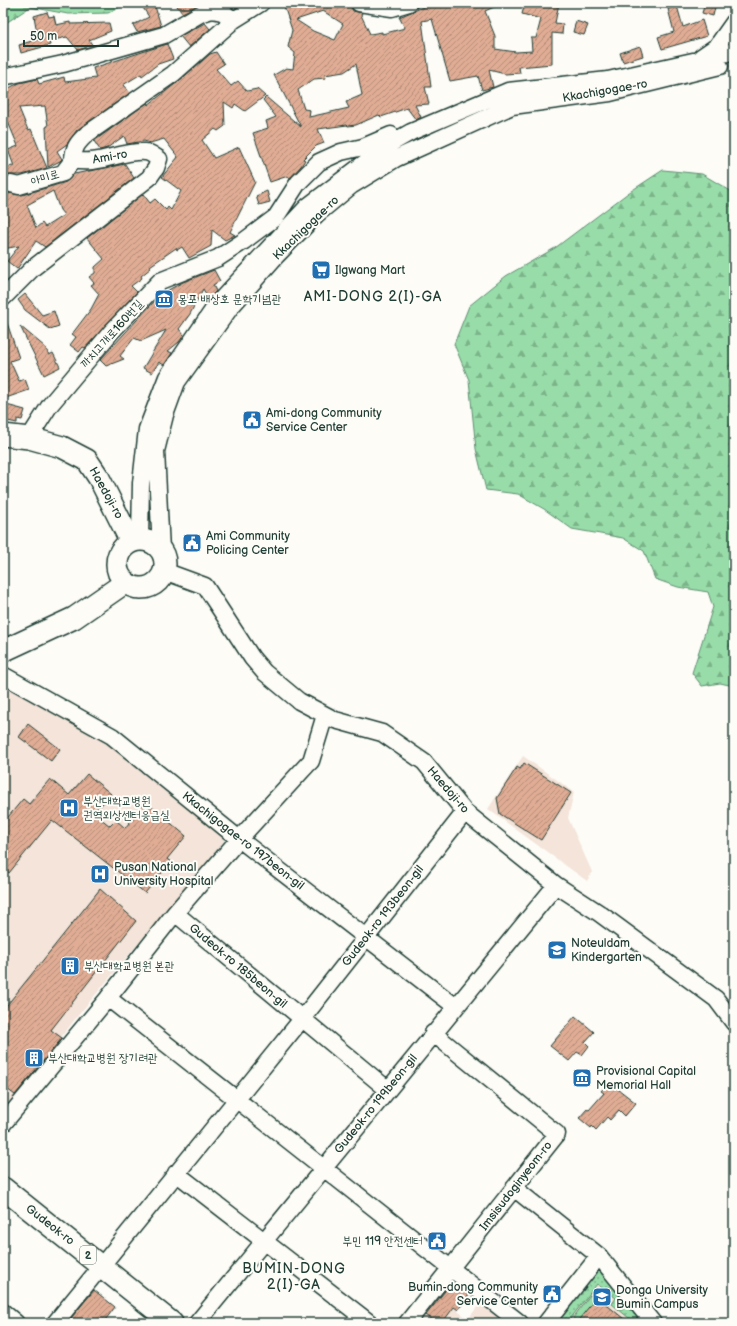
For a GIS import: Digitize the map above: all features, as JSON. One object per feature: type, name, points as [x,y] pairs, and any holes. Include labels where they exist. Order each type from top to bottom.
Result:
[{"type":"main road","name":"Haedoji-ro","points":[[3,434],[30,438],[62,447],[87,460],[99,478],[119,516],[136,541]]},
{"type":"main road","points":[[136,541],[152,542],[161,550],[165,560],[164,571],[155,583],[148,587],[133,586],[126,582],[120,573],[118,561],[124,546],[136,541]]},
{"type":"main road","points":[[3,651],[74,618],[126,582]]},
{"type":"main road","name":"Gudeok-ro","points":[[3,1188],[172,1323]]},
{"type":"street","name":"Ami-ro","points":[[3,298],[33,268],[149,178],[156,168],[159,159],[145,152],[98,161],[81,162],[73,160],[73,152],[77,143],[87,134],[173,74],[234,20],[261,3]]},
{"type":"street","points":[[359,3],[392,8],[409,3]]},
{"type":"street","points":[[3,77],[63,64],[152,39],[164,35],[200,14],[212,10],[222,12],[234,20]]},
{"type":"street","points":[[697,60],[717,46],[734,22]]},
{"type":"street","points":[[136,541],[142,500],[142,463],[147,429],[167,377],[217,304],[308,206],[388,145],[411,132],[508,92],[608,80],[734,51]]},
{"type":"street","name":"Kkachigogae-ro","points":[[161,550],[156,451],[165,415],[177,382],[230,308],[316,214],[351,186],[397,158],[512,106],[610,93],[734,62]]},
{"type":"street","name":"까치고개로160번길","points":[[30,438],[50,405],[112,331],[160,281],[218,258],[244,241],[276,217],[298,183],[319,162],[341,152],[363,147],[398,132],[411,132]]},
{"type":"street","name":"아미로","points":[[11,184],[19,186],[64,173],[73,160]]},
{"type":"street","points":[[119,516],[132,515],[137,511],[142,500]]},
{"type":"street","name":"Haedoji-ro","points":[[164,571],[204,586],[252,658],[264,672],[299,701],[335,720],[382,733],[424,762],[465,812],[556,885],[598,913],[716,999],[734,1023]]},
{"type":"street","name":"Kkachigogae-ro 197beon-gil","points":[[3,675],[112,736],[239,839],[456,1007]]},
{"type":"street","points":[[3,1124],[108,998],[174,913],[239,839],[311,761],[325,715]]},
{"type":"street","name":"Gudeok-ro 193beon-gil","points":[[56,1323],[302,1019],[465,812]]},
{"type":"street","name":"Gudeok-ro 199beon-gil","points":[[197,1323],[387,1089],[556,885]]},
{"type":"street","name":"Gudeok-ro 185beon-gil","points":[[174,913],[302,1019]]},
{"type":"street","points":[[108,998],[520,1323]]},
{"type":"street","points":[[302,1019],[387,1089]]},
{"type":"street","name":"Imsisudoginyeom-ro","points":[[406,1323],[557,1134],[433,1033]]},
{"type":"street","points":[[176,1173],[370,1323]]},
{"type":"street","points":[[514,1188],[599,1256],[653,1323]]},
{"type":"street","points":[[546,1323],[599,1256]]},
{"type":"street","points":[[3,1312],[16,1323]]},
{"type":"shaded area","name":"Pusan National University Hospital","points":[[3,682],[106,737],[222,830],[224,841],[76,1018],[3,1112]]},
{"type":"shaded area","points":[[523,756],[574,792],[568,818],[592,872],[587,881],[488,809]]},
{"type":"shaded area","name":"Donga University Bumin Campus","points":[[604,1268],[649,1323],[556,1323],[596,1271]]},
{"type":"shaded area","points":[[437,1295],[468,1319],[482,1301],[510,1323],[415,1323]]},
{"type":"green space","points":[[3,3],[129,3],[108,13],[68,14],[30,7],[3,25]]},
{"type":"green space","points":[[663,170],[702,174],[734,193],[734,686],[720,683],[702,686],[692,673],[713,607],[708,592],[678,587],[655,579],[644,551],[623,538],[572,529],[544,509],[518,494],[486,490],[476,449],[469,380],[454,344],[469,306],[506,276],[555,248],[628,193]]},
{"type":"green space","points":[[603,1270],[647,1323],[635,1323],[612,1304],[616,1298],[597,1284],[567,1323],[557,1323],[597,1272]]},
{"type":"green space","points":[[590,1295],[605,1305],[579,1323],[573,1318]]},
{"type":"building","points":[[140,3],[154,3],[161,26],[137,32],[133,25],[149,17]]},
{"type":"building","points":[[175,3],[203,3],[182,13]]},
{"type":"building","points":[[283,3],[344,3],[350,5],[353,11],[362,13],[361,15],[370,34],[382,32],[382,34],[405,28],[399,17],[433,3],[503,3],[485,11],[495,36],[495,49],[516,52],[532,51],[531,38],[536,38],[541,19],[522,14],[525,3],[559,3],[555,23],[563,24],[562,34],[552,33],[552,64],[519,67],[520,73],[505,74],[489,70],[493,87],[482,90],[478,76],[450,81],[432,19],[422,21],[431,87],[425,87],[429,104],[415,105],[421,117],[416,120],[407,108],[381,117],[379,115],[356,125],[318,129],[324,143],[316,146],[303,159],[305,160],[291,177],[289,178],[288,176],[270,182],[253,133],[268,128],[266,121],[276,117],[263,100],[266,97],[301,127],[274,75],[286,68],[293,69],[295,53],[288,47],[292,30]],"holes":[[[323,11],[343,24],[335,40],[313,31],[296,20]],[[356,64],[362,95],[346,102],[349,108],[309,117],[310,110],[304,109],[298,90],[314,79],[326,78],[325,75],[344,72]]]},
{"type":"building","points":[[705,3],[716,3],[713,16],[702,13]]},
{"type":"building","points":[[677,6],[683,27],[702,20],[707,36],[662,49],[658,37],[674,32],[668,9]]},
{"type":"building","points":[[47,12],[49,17],[54,16],[56,25],[70,22],[70,24],[109,23],[111,31],[89,40],[93,46],[78,50],[67,37],[49,41],[50,45],[21,53],[19,45],[38,39],[34,16]]},
{"type":"building","points":[[576,21],[588,25],[584,35],[573,32]]},
{"type":"building","points":[[205,23],[210,29],[189,47],[180,36]]},
{"type":"building","points":[[167,44],[173,59],[158,64],[142,76],[141,74],[123,85],[130,93],[77,130],[67,144],[57,151],[62,159],[48,167],[46,127],[48,126],[45,106],[19,108],[28,130],[31,129],[47,168],[22,175],[9,175],[3,178],[3,167],[14,166],[8,150],[18,146],[3,110],[3,91],[19,83],[37,79],[39,84],[64,77],[65,82],[96,78],[93,68]]},
{"type":"building","points":[[640,46],[643,56],[623,62],[620,53]]},
{"type":"building","points":[[216,52],[224,64],[216,69],[231,86],[238,81],[247,91],[257,89],[265,96],[245,111],[235,104],[233,108],[224,102],[225,126],[218,131],[215,129],[202,140],[214,158],[239,147],[255,182],[230,232],[235,235],[225,240],[212,230],[211,246],[189,258],[182,247],[177,250],[176,248],[150,266],[151,268],[141,276],[142,278],[131,286],[137,292],[85,348],[83,347],[79,352],[70,345],[76,337],[72,334],[91,309],[99,294],[91,285],[94,283],[89,277],[95,273],[95,267],[104,259],[87,238],[143,194],[150,203],[155,199],[166,210],[168,207],[171,210],[181,191],[162,177],[178,157],[164,139],[150,143],[144,141],[127,144],[124,136],[107,148],[100,150],[94,141],[147,103],[148,105],[210,54]]},
{"type":"building","points":[[125,164],[134,178],[45,247],[36,241],[17,269],[7,261],[19,246],[3,249],[3,198],[9,193],[22,195],[66,182],[74,174]],"holes":[[[53,191],[60,210],[64,215],[45,227],[42,223],[36,228],[27,205]]]},
{"type":"building","points":[[267,191],[270,202],[259,205],[256,196]]},
{"type":"building","points":[[214,270],[220,281],[213,285],[216,291],[209,299],[203,289],[190,314],[179,329],[184,335],[179,342],[168,351],[172,353],[164,365],[159,362],[152,373],[143,368],[166,330],[141,341],[134,338],[120,356],[124,359],[106,366],[100,360],[161,294],[183,282]]},
{"type":"building","points":[[25,294],[42,315],[54,311],[59,326],[50,329],[25,310],[18,300]]},
{"type":"building","points":[[3,317],[5,317],[19,358],[10,361],[19,381],[25,379],[29,390],[3,399]]},
{"type":"building","points":[[20,326],[45,347],[49,355],[53,353],[60,367],[44,375]]},
{"type":"building","points":[[3,404],[25,410],[22,420],[17,419],[17,423],[3,420]]},
{"type":"building","points":[[28,724],[60,749],[51,761],[19,737]]},
{"type":"building","points":[[524,763],[571,793],[541,840],[500,814],[497,798],[517,767],[520,769]]},
{"type":"building","points":[[87,774],[111,794],[94,813],[110,826],[116,820],[125,828],[146,802],[186,836],[167,859],[171,862],[145,893],[52,820],[9,873],[3,868],[3,823],[23,799],[29,804],[50,779],[69,795]]},
{"type":"building","name":"부산대학교병원 본관","points":[[100,889],[136,921],[51,1030],[62,1038],[15,1095],[3,1086],[3,1010]]},
{"type":"building","points":[[575,1016],[594,1032],[585,1042],[589,1046],[582,1055],[577,1052],[569,1061],[550,1046]]},
{"type":"building","points":[[609,1082],[636,1103],[625,1116],[619,1110],[610,1120],[607,1117],[596,1130],[592,1126],[591,1128],[579,1118],[587,1109],[589,1110],[604,1093],[601,1091]]},
{"type":"building","points":[[452,1282],[469,1295],[458,1310],[454,1307],[442,1323],[437,1323],[426,1315]]},
{"type":"building","points":[[94,1290],[115,1307],[103,1323],[67,1323]]},
{"type":"building","points":[[597,1297],[629,1323],[576,1323]]},
{"type":"place","name":"Ilgwang Mart","points":[[321,270]]},
{"type":"place","name":"몽포 배상호 문학기념관","points":[[164,299]]},
{"type":"place","name":"Ami-dong Community Service Center","points":[[252,420]]},
{"type":"place","name":"Ami Community Policing Center","points":[[192,543]]},
{"type":"place","name":"부산대학교병원 권역외상센터응급실","points":[[69,808]]},
{"type":"place","name":"Pusan National University Hospital","points":[[100,874]]},
{"type":"place","name":"Noteuldam Kindergarten","points":[[557,950]]},
{"type":"place","name":"부산대학교병원 본관","points":[[70,966]]},
{"type":"place","name":"부산대학교병원 장기려관","points":[[34,1058]]},
{"type":"place","name":"Provisional Capital Memorial Hall","points":[[582,1078]]},
{"type":"place","name":"부민 119 안전센터","points":[[437,1241]]},
{"type":"place","name":"Bumin-dong Community Service Center","points":[[552,1294]]},
{"type":"place","name":"Donga University Bumin Campus","points":[[602,1297]]},
{"type":"district","name":"AMI-DONG 2(I)-GA","points":[[373,296]]},
{"type":"district","name":"BUMIN-DONG 2(I)-GA","points":[[294,1276]]}]
